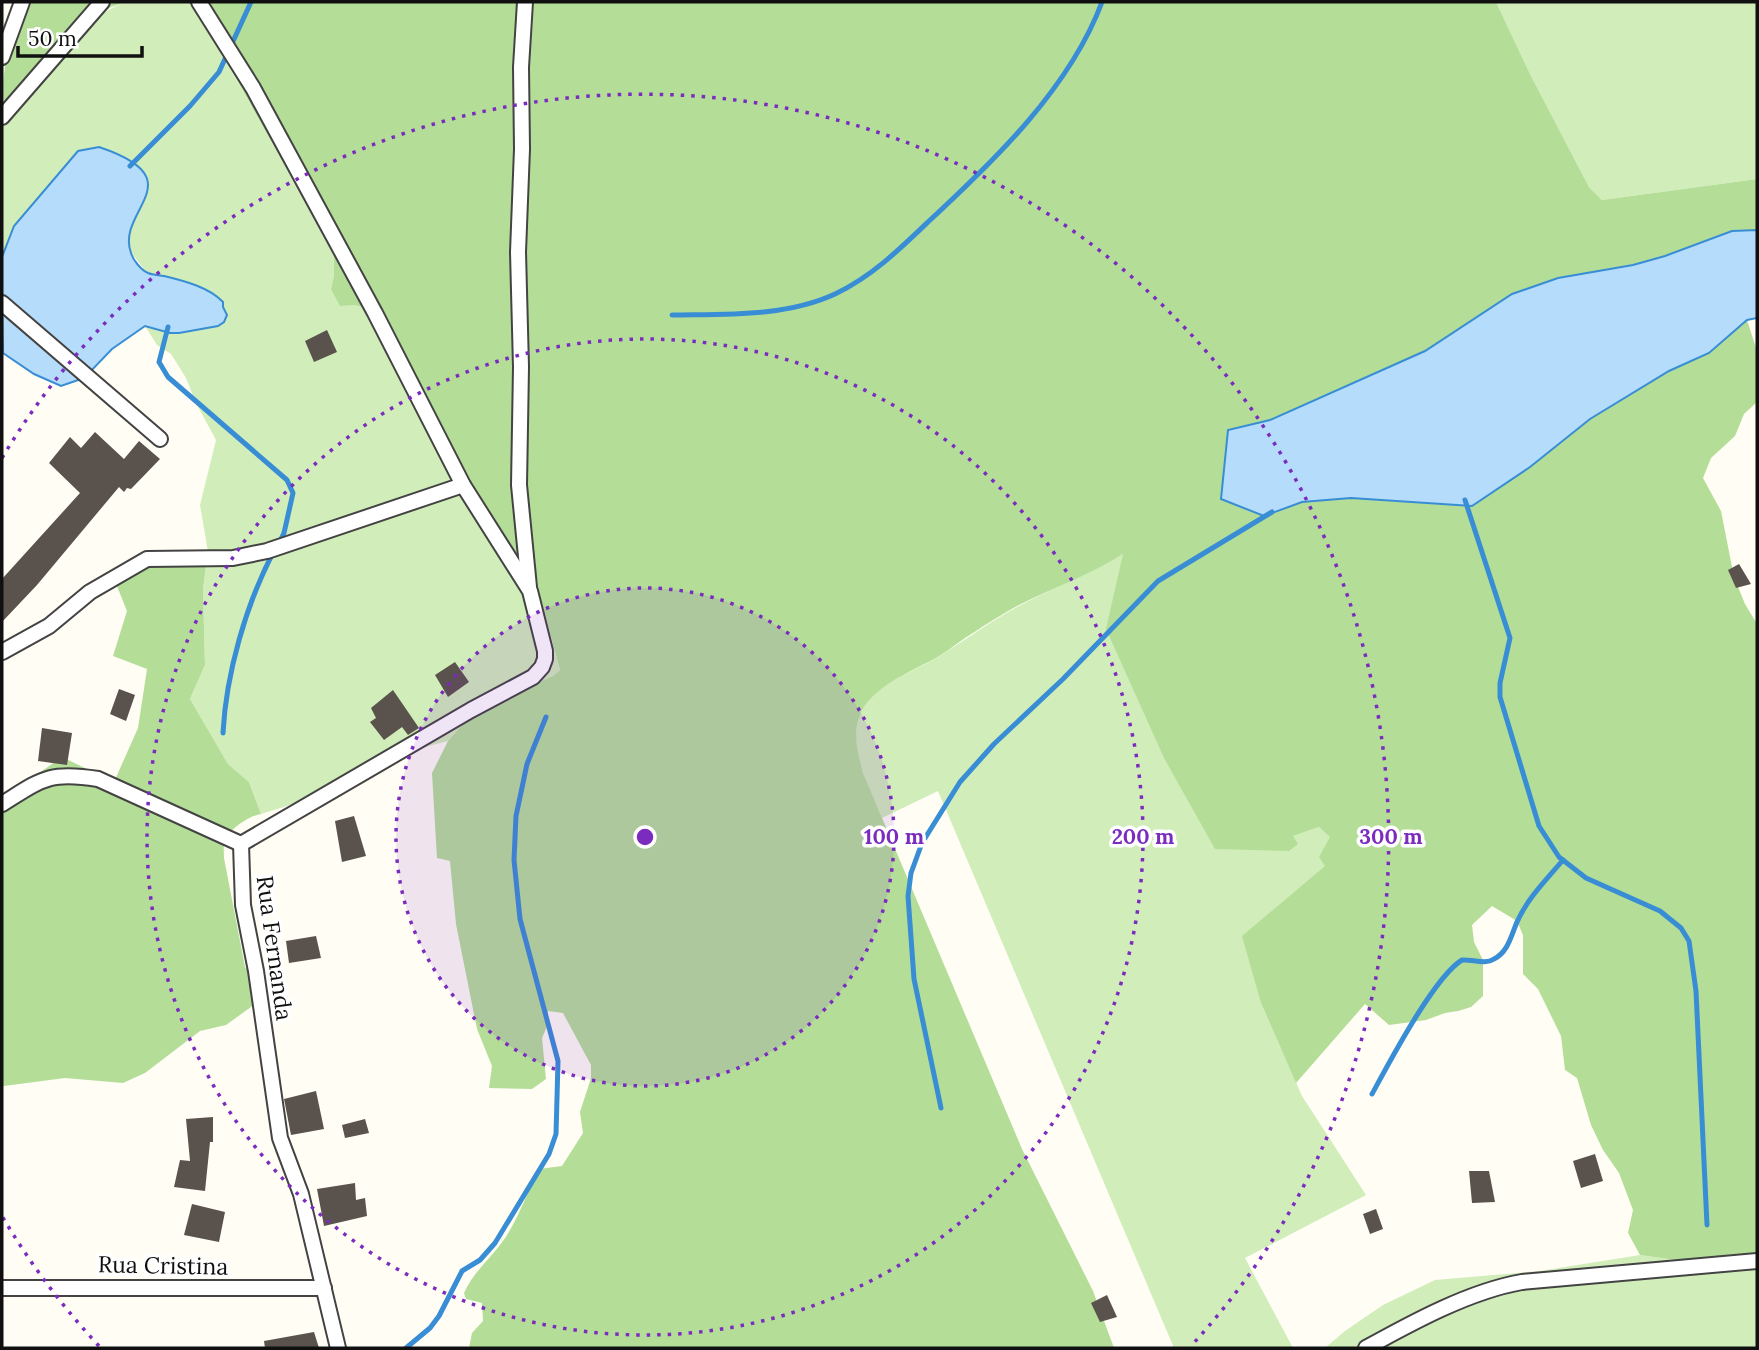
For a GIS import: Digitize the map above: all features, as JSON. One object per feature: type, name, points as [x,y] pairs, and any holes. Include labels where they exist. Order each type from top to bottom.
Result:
[{"type":"street","points":[[2,57],[22,2]]},
{"type":"street","points":[[2,117],[102,2]]},
{"type":"street","points":[[199,2],[253,88],[375,313],[463,485],[530,592]]},
{"type":"street","points":[[2,804],[51,776],[73,775],[98,779],[242,844],[471,710],[533,677],[545,659],[530,592],[519,485],[521,366],[518,252],[522,149],[521,67],[525,2]]},
{"type":"street","points":[[2,303],[160,439]]},
{"type":"street","points":[[2,652],[49,626],[90,592],[147,559],[233,558],[267,551],[463,485]]},
{"type":"street","name":"Rua Fernanda","points":[[242,844],[243,905],[256,971],[279,1138],[301,1194],[338,1348]]},
{"type":"street","points":[[1366,1348],[1397,1331],[1500,1286],[1757,1261]]},
{"type":"street","name":"Rua Cristina","points":[[2,1288],[324,1288]]},
{"type":"green space","points":[[21,2],[126,2],[111,7],[90,21],[32,95],[5,106],[7,53]]},
{"type":"green space","points":[[126,2],[189,2],[197,10],[334,254],[331,289],[353,305],[373,309],[452,445],[500,539],[532,553],[540,596],[560,670],[467,719],[448,741],[409,751],[345,784],[320,790],[293,804],[261,814],[249,782],[228,764],[190,699],[205,665],[203,590],[208,552],[200,505],[216,440],[186,378],[171,354],[157,345],[145,326],[170,333],[191,330],[181,280],[147,273],[130,251],[128,159],[99,147],[78,151],[14,226],[2,257],[2,108],[47,76],[82,33],[101,15]]},
{"type":"green space","points":[[189,2],[1496,2],[1589,187],[1602,200],[1757,179],[1757,230],[1732,231],[1665,256],[1633,265],[1558,278],[1512,294],[1425,351],[1270,420],[1228,430],[1284,509],[1302,502],[1351,498],[1472,506],[1530,467],[1590,419],[1669,371],[1709,352],[1747,320],[1757,351],[1757,402],[1744,414],[1735,436],[1711,458],[1703,478],[1721,511],[1734,577],[1757,624],[1757,1268],[1738,1269],[1640,1255],[1628,1233],[1633,1210],[1619,1173],[1603,1150],[1591,1125],[1577,1078],[1565,1070],[1561,1036],[1538,989],[1523,974],[1523,935],[1517,921],[1492,906],[1472,925],[1474,942],[1483,960],[1483,996],[1471,1007],[1426,1020],[1389,1025],[1365,1004],[1296,1083],[1261,1003],[1242,936],[1325,866],[1319,857],[1330,837],[1319,827],[1293,836],[1298,844],[1289,851],[1215,849],[1164,758],[1106,629],[1123,554],[1017,606],[882,689],[865,705],[858,722],[856,737],[863,773],[1022,1149],[1093,1291],[1114,1348],[469,1348],[472,1333],[483,1321],[482,1303],[466,1299],[464,1293],[510,1230],[539,1169],[562,1166],[583,1133],[580,1112],[591,1078],[591,1065],[563,1013],[548,1011],[548,1024],[542,1038],[546,1079],[532,1089],[489,1088],[492,1066],[477,1029],[456,924],[450,861],[437,858],[432,773],[448,741],[467,719],[560,670],[532,554],[515,555],[500,539],[452,445],[374,309],[353,305],[340,306],[331,289],[334,254],[216,43],[197,10]]},
{"type":"green space","points":[[1496,2],[1757,2],[1757,179],[1602,200],[1589,187]]},
{"type":"green space","points":[[1124,553],[1292,836],[1319,827],[1331,837],[1326,866],[1261,1003],[1302,1096],[1366,1195],[1245,1258],[1293,1348],[1174,1348],[938,791],[882,818],[858,755],[856,730],[859,717],[864,706],[882,689],[1032,599]]},
{"type":"green space","points":[[151,556],[206,566],[203,590],[205,665],[190,699],[228,764],[249,782],[261,814],[245,820],[227,836],[224,843],[224,858],[245,967],[258,984],[259,996],[251,1007],[226,1025],[200,1031],[145,1073],[123,1083],[65,1078],[4,1086],[2,799],[62,757],[114,782],[138,728],[147,669],[113,656],[127,611],[112,574]]},
{"type":"green space","points":[[1640,1255],[1738,1269],[1757,1268],[1757,1348],[1325,1348],[1383,1305],[1435,1280],[1540,1271]]},
{"type":"water","points":[[99,147],[128,159],[143,171],[148,184],[146,196],[129,237],[135,262],[148,273],[188,282],[211,292],[223,302],[227,315],[224,322],[218,326],[179,333],[145,326],[112,349],[89,373],[2,301],[2,257],[14,226],[78,151]]},
{"type":"water","points":[[1757,230],[1757,318],[1747,320],[1709,353],[1669,371],[1590,419],[1530,467],[1472,506],[1351,498],[1302,502],[1264,516],[1221,499],[1228,430],[1270,420],[1425,351],[1512,294],[1558,278],[1633,265],[1665,256],[1732,231]]},
{"type":"water","points":[[2,307],[84,378],[61,386],[34,374],[3,353]]},
{"type":"building","points":[[327,330],[337,352],[314,362],[305,341]]},
{"type":"building","points":[[95,432],[124,459],[139,441],[160,459],[131,489],[127,488],[124,492],[119,487],[37,585],[2,622],[2,579],[80,493],[49,463],[70,437],[81,448]]},
{"type":"building","points":[[1739,564],[1751,584],[1736,588],[1728,570]]},
{"type":"building","points":[[455,662],[469,682],[448,697],[435,675]]},
{"type":"building","points":[[119,689],[135,695],[126,721],[110,714]]},
{"type":"building","points":[[393,690],[419,728],[408,735],[402,727],[384,740],[370,722],[376,718],[371,708]]},
{"type":"building","points":[[42,728],[72,733],[67,765],[38,761]]},
{"type":"building","points":[[354,816],[366,856],[342,862],[335,821]]},
{"type":"building","points":[[316,936],[321,958],[289,963],[286,941]]},
{"type":"building","points":[[316,1091],[324,1129],[291,1135],[284,1099]]},
{"type":"building","points":[[213,1117],[213,1142],[210,1142],[205,1191],[174,1187],[180,1160],[190,1161],[186,1119]]},
{"type":"building","points":[[365,1119],[369,1133],[345,1138],[342,1125]]},
{"type":"building","points":[[1595,1154],[1603,1181],[1581,1188],[1573,1161]]},
{"type":"building","points":[[1469,1171],[1489,1171],[1495,1202],[1472,1203]]},
{"type":"building","points":[[355,1183],[356,1200],[365,1198],[367,1216],[324,1226],[317,1189]]},
{"type":"building","points":[[192,1204],[225,1212],[219,1242],[184,1235]]},
{"type":"building","points":[[1376,1209],[1383,1229],[1370,1234],[1363,1214]]},
{"type":"building","points":[[1107,1295],[1117,1317],[1100,1322],[1091,1303]]},
{"type":"building","points":[[314,1332],[319,1348],[265,1348],[264,1341]]},
{"type":"waterway","points":[[130,166],[190,106],[219,72],[251,2]]},
{"type":"waterway","points":[[672,315],[755,313],[796,307],[835,294],[873,271],[953,199],[1028,121],[1071,64],[1102,2]]},
{"type":"waterway","points":[[168,327],[159,362],[168,377],[287,480],[293,493],[284,533],[279,543]]},
{"type":"waterway","points":[[1465,500],[1510,638],[1500,683],[1500,697],[1539,826],[1559,857],[1586,878],[1660,911],[1681,928],[1689,941],[1696,991],[1707,1225]]},
{"type":"waterway","points":[[941,1108],[914,979],[908,896],[911,873],[922,843],[960,782],[994,744],[1063,679],[1158,581],[1272,512]]},
{"type":"waterway","points":[[223,733],[228,687],[239,640],[246,616],[274,551]]},
{"type":"waterway","points":[[406,1348],[430,1328],[439,1316],[462,1271],[480,1260],[495,1243],[549,1154],[556,1134],[558,1061],[520,919],[514,860],[516,816],[527,764],[546,717]]},
{"type":"waterway","points":[[1372,1094],[1413,1022],[1451,969],[1462,960],[1487,962],[1499,956],[1526,905],[1563,860]]}]
